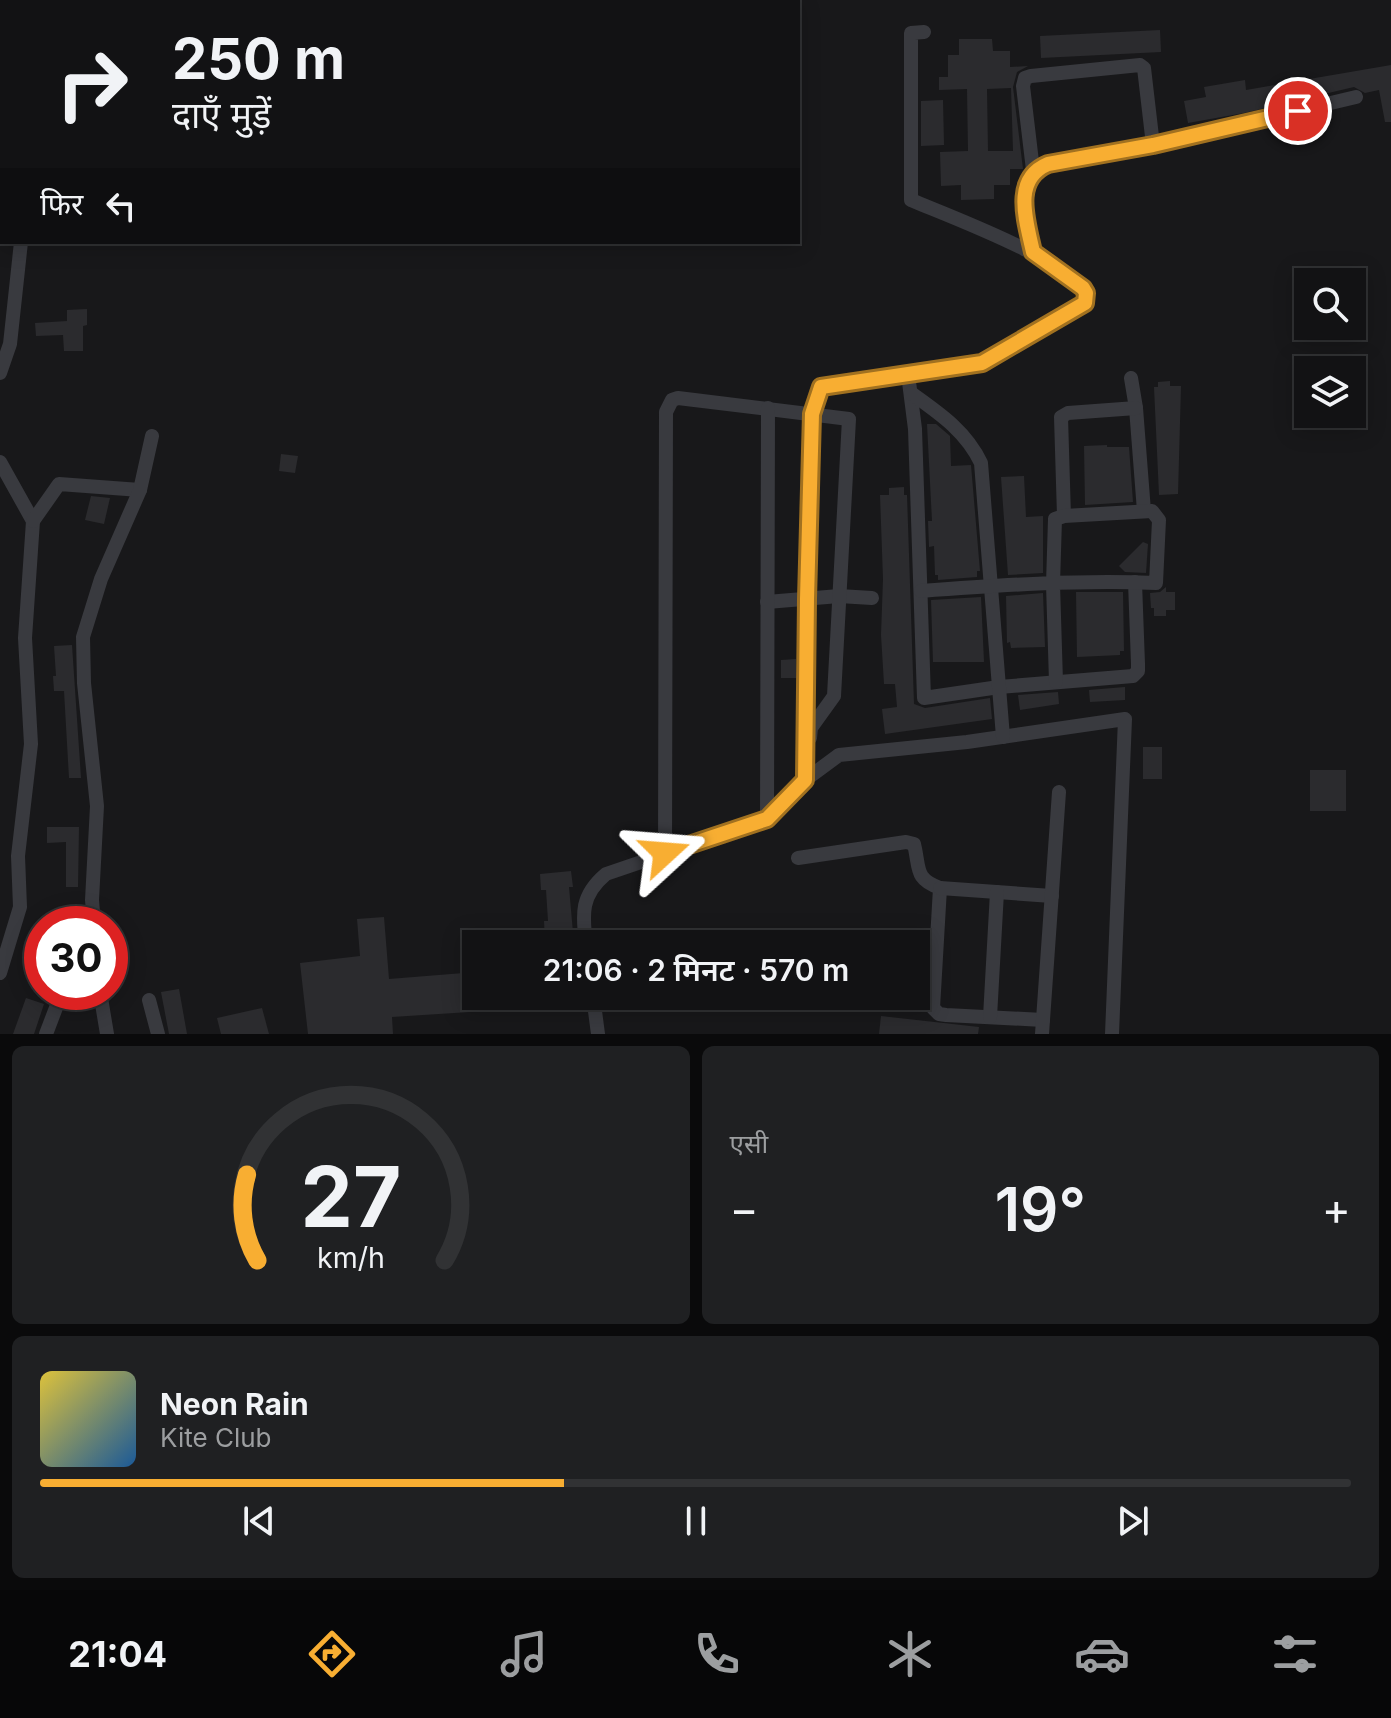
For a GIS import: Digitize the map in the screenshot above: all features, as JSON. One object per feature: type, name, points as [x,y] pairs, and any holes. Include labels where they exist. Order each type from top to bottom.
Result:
[{"type":"street","points":[[805,780],[812,414],[821,387],[982,363],[1085,303],[1083,288],[1033,252],[911,200],[911,33],[924,32]]},
{"type":"street","points":[[1033,252],[1027,226],[1025,185],[1033,170],[1023,86],[1025,78],[1140,65],[1144,68],[1153,145]]},
{"type":"street","points":[[1033,170],[1048,164],[1153,145],[1356,97]]},
{"type":"street","points":[[0,373],[10,344],[21,244]]},
{"type":"street","points":[[908,374],[915,429],[924,698],[999,687],[1133,676],[1138,671],[1135,582]]},
{"type":"street","points":[[1131,378],[1144,511]]},
{"type":"street","points":[[911,393],[947,418],[963,434],[981,463],[1003,737]]},
{"type":"street","points":[[665,853],[666,412],[668,404],[678,398],[849,419],[834,696],[811,728],[805,780]]},
{"type":"street","points":[[767,819],[768,408]]},
{"type":"street","points":[[1064,516],[1061,417],[1068,413],[1136,408]]},
{"type":"street","points":[[92,906],[97,806],[84,683],[83,637],[101,579],[140,490],[152,436]]},
{"type":"street","points":[[0,462],[33,521]]},
{"type":"street","points":[[0,973],[20,907],[18,856],[31,744],[25,638],[33,521],[59,484],[140,490]]},
{"type":"street","points":[[921,591],[992,586],[1053,584],[1135,582],[1158,581],[1159,520],[1152,511],[1055,519],[1053,584],[1056,682]]},
{"type":"street","points":[[767,602],[839,596],[872,598]]},
{"type":"street","points":[[585,930],[584,903],[593,885],[606,874],[767,819],[805,780],[839,755],[1003,737],[1125,719],[1112,1034]]},
{"type":"street","points":[[940,888],[933,1008],[939,1014],[990,1017],[1043,1027],[1059,792]]},
{"type":"street","points":[[798,858],[906,842],[914,844],[924,883],[940,888],[1052,896]]},
{"type":"street","points":[[990,1017],[997,892]]},
{"type":"street","points":[[149,1000],[158,1034]]},
{"type":"street","points":[[50,1031],[56,1010]]},
{"type":"street","points":[[103,1010],[107,1034]]},
{"type":"street","points":[[595,1010],[598,1034]]},
{"type":"building","points":[[1160,30],[1161,52],[1041,58],[1040,36]]},
{"type":"building","points":[[959,39],[992,39],[993,51],[1010,51],[1010,67],[1028,66],[1017,72],[1013,87],[1023,169],[1010,169],[1010,185],[994,185],[994,199],[961,200],[961,185],[941,186],[940,152],[968,151],[967,89],[939,90],[939,77],[948,77],[948,55],[959,55]],"holes":[[[1011,88],[1013,151],[988,151],[987,89]]]},
{"type":"building","points":[[1391,65],[1391,122],[1385,122],[1379,90],[1365,93],[1354,87],[1188,123],[1184,101],[1206,97],[1204,87],[1245,80],[1246,90]]},
{"type":"building","points":[[943,100],[944,145],[921,146],[921,101]]},
{"type":"building","points":[[87,309],[83,351],[64,351],[63,335],[36,336],[35,323],[67,321],[67,310]]},
{"type":"building","points":[[1170,381],[1170,386],[1181,386],[1178,494],[1159,495],[1154,387],[1158,387],[1158,382]]},
{"type":"building","points":[[927,424],[936,424],[950,436],[951,466],[971,465],[980,571],[977,571],[977,577],[938,580],[938,575],[935,575],[934,546],[929,547],[928,521],[932,521]]},
{"type":"building","points":[[1084,446],[1129,447],[1133,502],[1085,505]]},
{"type":"building","points":[[281,454],[298,456],[295,473],[279,471]]},
{"type":"building","points":[[1024,476],[1026,517],[1043,516],[1043,573],[1008,575],[1001,477]]},
{"type":"building","points":[[904,487],[904,495],[907,495],[914,704],[925,708],[990,698],[992,719],[885,734],[882,709],[897,707],[895,684],[884,684],[880,495],[889,495],[889,488]]},
{"type":"building","points":[[91,496],[110,498],[104,524],[85,520]]},
{"type":"building","points":[[1143,542],[1148,544],[1146,573],[1125,572],[1119,566]]},
{"type":"building","points":[[1166,587],[1166,592],[1175,592],[1175,610],[1166,610],[1166,616],[1154,616],[1150,593],[1160,592]]},
{"type":"building","points":[[1076,592],[1123,592],[1124,651],[1120,651],[1120,655],[1077,657]]},
{"type":"building","points":[[1043,593],[1045,647],[1011,648],[1010,642],[1007,643],[1006,596]]},
{"type":"building","points":[[981,597],[984,662],[933,662],[931,600]]},
{"type":"building","points":[[72,645],[81,778],[69,778],[64,691],[54,691],[54,646]]},
{"type":"building","points":[[796,659],[796,678],[781,678],[781,660]]},
{"type":"building","points":[[1125,687],[1125,700],[1090,702],[1089,690]]},
{"type":"building","points":[[1058,692],[1059,704],[1020,710],[1018,695]]},
{"type":"building","points":[[1143,747],[1162,747],[1162,779],[1143,779]]},
{"type":"building","points":[[1310,770],[1346,770],[1346,811],[1310,811]]},
{"type":"building","points":[[47,827],[79,827],[78,887],[66,887],[66,842],[47,843]]},
{"type":"building","points":[[571,871],[573,887],[569,887],[573,930],[544,930],[544,921],[548,921],[546,890],[541,890],[540,874]]},
{"type":"building","points":[[384,917],[389,979],[462,973],[462,1010],[501,1010],[392,1017],[393,1034],[308,1034],[300,963],[360,956],[357,919]]},
{"type":"building","points":[[179,989],[187,1034],[169,1034],[161,992]]},
{"type":"building","points":[[24,1004],[24,1010],[42,1010],[34,1034],[13,1034]]},
{"type":"building","points":[[262,1008],[269,1034],[221,1034],[217,1018]]},
{"type":"building","points":[[881,1016],[979,1027],[978,1034],[879,1034]]},
{"type":"route","points":[[665,853],[767,819],[805,780],[812,414],[821,387],[982,363],[1085,303],[1083,288],[1033,252],[1027,226],[1025,185],[1033,170],[1048,164],[1153,145],[1298,111]]}]
